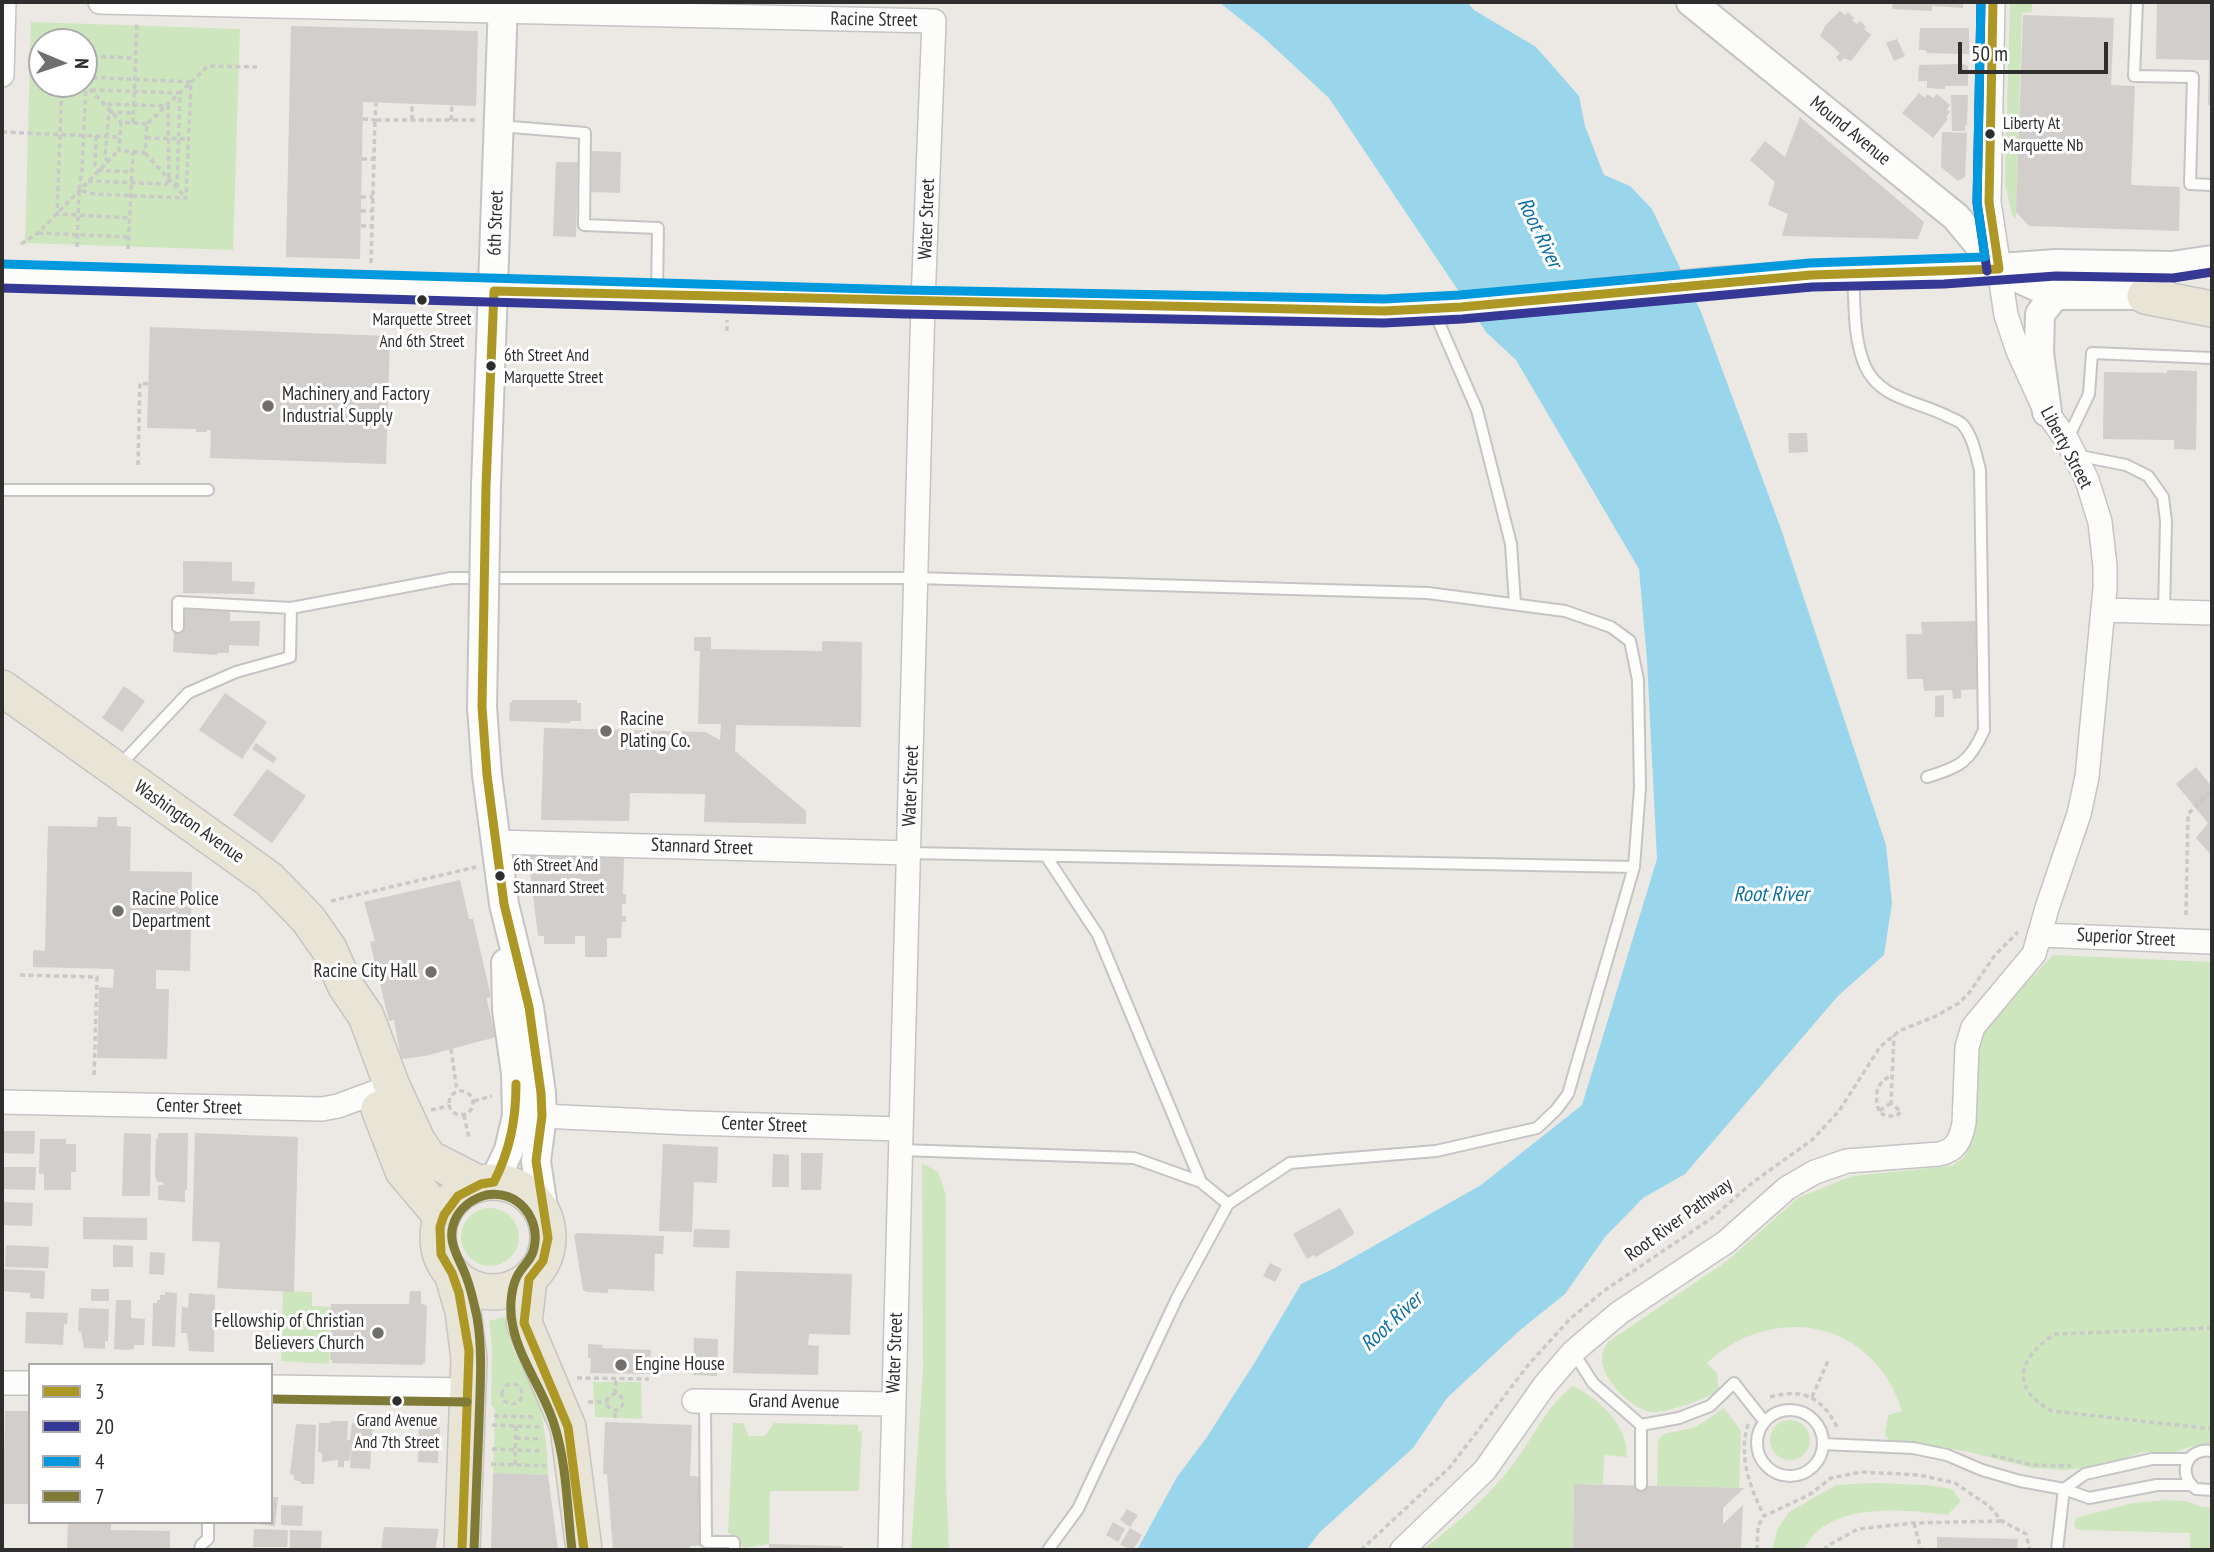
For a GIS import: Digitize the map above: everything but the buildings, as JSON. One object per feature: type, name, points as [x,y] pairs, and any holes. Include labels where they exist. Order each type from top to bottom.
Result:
[{"type":"main road","points":[[2145,296],[2212,309]]},
{"type":"main road","name":"Washington Avenue","points":[[2,688],[269,879],[308,919],[324,941],[345,985],[366,1016],[403,1171],[442,1217]]},
{"type":"main road","name":"Washington Avenue","points":[[383,1090],[429,1158],[487,1183]]},
{"type":"main road","points":[[452,1273],[463,1283],[484,1292],[508,1290],[529,1279],[543,1261],[547,1250],[544,1215],[532,1198],[515,1186],[487,1183],[457,1196],[442,1217],[439,1241],[442,1257],[452,1273],[460,1298],[478,1403],[462,1550]]},
{"type":"main road","points":[[529,1279],[524,1323],[568,1427],[584,1550]]},
{"type":"street","points":[[2,75],[4,2]]},
{"type":"street","name":"Racine Street","points":[[100,2],[502,7],[934,22]]},
{"type":"street","name":"Mound Avenue","points":[[1691,2],[1956,217],[1999,269]]},
{"type":"street","name":"Liberty Street","points":[[1573,1352],[1619,1313],[1726,1242],[1801,1179],[1847,1161],[1939,1154],[1954,1147],[1964,1123],[1967,1047],[1973,1027],[2034,954],[2031,932],[2079,814],[2087,777],[2105,566],[2100,522],[2087,480],[2071,448],[2047,412],[2018,351],[2006,314],[1989,202],[1993,2]]},
{"type":"street","name":"6th Street","points":[[502,7],[486,486],[482,708],[504,904],[528,1007],[542,1116],[536,1161],[544,1215]]},
{"type":"street","name":"Water Street","points":[[890,1550],[923,302],[934,22]]},
{"type":"street","points":[[2,276],[923,302],[1384,311],[1461,307],[1811,275],[1999,269],[2056,264],[2172,266],[2212,260]]},
{"type":"street","points":[[1999,269],[2055,295],[2212,294]]},
{"type":"street","points":[[2047,412],[2039,353],[2040,314],[2055,295]]},
{"type":"street","points":[[2103,610],[2212,613]]},
{"type":"street","name":"Stannard Street","points":[[495,842],[909,853]]},
{"type":"street","name":"6th Street","points":[[487,1183],[509,1150],[517,1116],[516,1073],[507,1010],[504,904]]},
{"type":"street","name":"Superior Street","points":[[2031,932],[2212,942]]},
{"type":"street","name":"Center Street","points":[[2,1102],[322,1109],[383,1090]]},
{"type":"street","name":"Center Street","points":[[542,1116],[901,1139]]},
{"type":"street","points":[[1402,1550],[1485,1469],[1544,1386],[1573,1352]]},
{"type":"street","points":[[2,1382],[28,1383]]},
{"type":"street","points":[[273,1387],[478,1403]]},
{"type":"street","name":"Grand Avenue","points":[[700,1401],[894,1404]]},
{"type":"lane","points":[[2137,2],[2134,76],[2193,77],[2190,184],[2212,185]]},
{"type":"lane","points":[[499,123],[585,133],[584,225],[658,228],[657,295]]},
{"type":"lane","points":[[1853,275],[1857,335],[1865,365],[1877,385],[1901,399],[1939,412],[1962,424],[1973,444],[1980,470],[1984,730],[1974,753],[1952,769],[1927,777]]},
{"type":"lane","points":[[1432,308],[1477,410],[1511,544],[1515,604]]},
{"type":"lane","points":[[2164,611],[2166,521],[2163,497],[2148,476],[2126,465],[2071,448],[2089,394],[2092,353],[2212,358]]},
{"type":"lane","points":[[2,490],[208,490]]},
{"type":"lane","points":[[178,627],[178,602],[291,608],[452,578],[916,578],[1428,593],[1565,611],[1611,627],[1630,641],[1638,680],[1640,774],[1634,866],[1568,1094],[1537,1128],[1436,1152],[1290,1163],[1228,1204],[1177,1298],[1078,1509],[1048,1550]]},
{"type":"lane","points":[[116,770],[188,693],[236,673],[290,657],[291,608]]},
{"type":"lane","points":[[909,853],[1634,866]]},
{"type":"lane","points":[[1046,856],[1098,935],[1201,1182]]},
{"type":"lane","points":[[901,1139],[1134,1158],[1201,1182],[1228,1204]]},
{"type":"lane","points":[[1573,1352],[1593,1383],[1641,1425],[1641,1485]]},
{"type":"lane","points":[[1641,1425],[1679,1418],[1710,1406],[1734,1383],[1765,1420]]},
{"type":"lane","points":[[700,1401],[706,1542],[734,1542],[734,1550]]},
{"type":"lane","points":[[1782,1410],[1802,1411],[1817,1424],[1823,1444],[1821,1454],[1808,1471],[1798,1475],[1777,1474],[1761,1461],[1756,1440],[1765,1420],[1782,1410]]},
{"type":"lane","points":[[1823,1444],[1913,1448],[1947,1455],[1982,1470],[2064,1489],[2089,1498],[2157,1485],[2191,1485],[2203,1491],[2212,1490]]},
{"type":"lane","points":[[2057,1550],[2064,1489],[2085,1474],[2152,1459],[2188,1459],[2199,1451],[2212,1451]]},
{"type":"lane","points":[[2188,1459],[2185,1472],[2191,1485]]},
{"type":"lane","points":[[200,1550],[201,1545],[208,1539],[208,1524]]},
{"type":"path","points":[[133,123],[138,3]]},
{"type":"path","points":[[98,57],[135,58]]},
{"type":"path","points":[[98,98],[121,122],[147,124],[208,65],[257,67]]},
{"type":"path","points":[[98,78],[191,82]]},
{"type":"path","points":[[186,198],[191,82]]},
{"type":"path","points":[[98,90],[180,93]]},
{"type":"path","points":[[177,188],[180,93]]},
{"type":"path","points":[[57,214],[61,98]]},
{"type":"path","points":[[78,247],[85,98]]},
{"type":"path","points":[[370,287],[376,103]]},
{"type":"path","points":[[103,104],[168,106]]},
{"type":"path","points":[[412,105],[412,120]]},
{"type":"path","points":[[88,181],[166,184],[169,179],[168,106]]},
{"type":"path","points":[[451,120],[452,106]]},
{"type":"path","points":[[109,112],[133,113]]},
{"type":"path","points":[[108,162],[105,158],[109,112]]},
{"type":"path","points":[[363,119],[499,123]]},
{"type":"path","points":[[21,244],[38,233],[119,150],[121,122]]},
{"type":"path","points":[[145,153],[147,124]]},
{"type":"path","points":[[2,132],[120,137]]},
{"type":"path","points":[[96,136],[95,165],[99,170],[132,172]]},
{"type":"path","points":[[146,138],[189,139]]},
{"type":"path","points":[[119,150],[145,153],[186,198]]},
{"type":"path","points":[[128,249],[133,152]]},
{"type":"path","points":[[362,159],[374,159]]},
{"type":"path","points":[[79,190],[94,194],[186,198]]},
{"type":"path","points":[[361,197],[373,197]]},
{"type":"path","points":[[361,211],[372,211]]},
{"type":"path","points":[[57,214],[130,218]]},
{"type":"path","points":[[360,226],[372,226]]},
{"type":"path","points":[[38,233],[129,237]]},
{"type":"path","points":[[727,320],[727,331]]},
{"type":"path","points":[[138,465],[140,383],[148,384]]},
{"type":"path","points":[[2186,915],[2188,814],[2212,790]]},
{"type":"path","points":[[331,901],[476,867]]},
{"type":"path","name":"Root River Pathway","points":[[1360,1550],[1450,1467],[1529,1364],[1570,1319],[1605,1290],[1712,1218],[1770,1169],[1812,1140],[1839,1111],[1880,1047],[1894,1035],[1959,1003],[1995,956],[2031,932]]},
{"type":"path","points":[[20,975],[97,977],[94,1078]]},
{"type":"path","points":[[1891,1076],[1884,1079],[1876,1093],[1880,1111],[1885,1116],[1896,1116],[1900,1112],[1891,1103],[1894,1035]]},
{"type":"path","points":[[451,1049],[457,1091]]},
{"type":"path","points":[[457,1091],[467,1092],[474,1101]]},
{"type":"path","points":[[457,1091],[450,1098],[449,1106],[454,1113],[464,1115],[472,1109],[474,1101]]},
{"type":"path","points":[[474,1101],[494,1095]]},
{"type":"path","points":[[1880,1111],[1891,1103]]},
{"type":"path","points":[[464,1115],[469,1138]]},
{"type":"path","points":[[2212,1328],[2054,1334],[2038,1344],[2022,1371],[2023,1386],[2037,1403],[2052,1411],[2212,1429]]},
{"type":"path","points":[[1812,1398],[1828,1361]]},
{"type":"path","points":[[574,1379],[649,1379]]},
{"type":"path","points":[[615,1394],[616,1379]]},
{"type":"path","points":[[512,1383],[518,1386],[522,1394],[520,1401],[511,1405],[505,1402],[501,1395],[503,1388],[512,1383]]},
{"type":"path","points":[[1770,1397],[1783,1393],[1799,1393],[1812,1398],[1824,1405],[1837,1427]]},
{"type":"path","points":[[615,1394],[621,1397],[623,1402],[620,1409],[615,1410],[610,1409],[607,1402],[608,1397],[615,1394]]},
{"type":"path","points":[[584,1402],[607,1402]]},
{"type":"path","points":[[623,1402],[631,1402]]},
{"type":"path","points":[[478,1403],[511,1416],[538,1417]]},
{"type":"path","points":[[511,1405],[511,1416]]},
{"type":"path","points":[[615,1410],[615,1418]]},
{"type":"path","points":[[527,1427],[528,1417]]},
{"type":"path","points":[[1749,1418],[1745,1441],[1745,1467],[1751,1489],[1764,1516]]},
{"type":"path","points":[[490,1425],[549,1427]]},
{"type":"path","points":[[514,1465],[516,1426]]},
{"type":"path","points":[[516,1438],[551,1439]]},
{"type":"path","points":[[489,1449],[553,1451]]},
{"type":"path","points":[[489,1464],[552,1466]]},
{"type":"path","points":[[1757,1550],[1758,1526],[1764,1516],[1809,1495],[1831,1478],[1861,1472],[1919,1475],[1955,1483],[1989,1506],[2002,1521],[2026,1534],[2030,1550]]},
{"type":"path","points":[[1824,1550],[1858,1529],[1914,1523],[2002,1521]]},
{"type":"path","points":[[1914,1523],[1921,1550]]},
{"type":"green space","points":[[2010,2],[2032,2],[2032,12],[2022,13],[2016,218],[2012,215],[2005,183]]},
{"type":"green space","points":[[31,22],[240,29],[233,250],[25,243],[29,98],[98,98],[98,28],[31,28]]},
{"type":"green space","points":[[2053,955],[2212,962],[2212,1443],[2175,1452],[2142,1452],[2108,1465],[2067,1470],[2032,1468],[1910,1441],[1891,1442],[1885,1435],[1888,1415],[1902,1411],[1888,1380],[1869,1356],[1846,1339],[1819,1330],[1791,1327],[1762,1332],[1733,1344],[1707,1363],[1717,1373],[1719,1391],[1696,1401],[1656,1412],[1638,1407],[1620,1394],[1603,1366],[1602,1355],[1608,1342],[1727,1261],[1798,1198],[1852,1176],[1952,1166],[1964,1157],[1974,1136],[1980,1038],[1990,1022]]},
{"type":"green space","points":[[922,1163],[938,1172],[946,1195],[946,1478],[949,1550],[911,1550],[923,1369]]},
{"type":"green space","points":[[484,1208],[496,1208],[511,1216],[519,1231],[519,1243],[511,1258],[496,1266],[484,1266],[469,1258],[461,1243],[461,1231],[469,1216]]},
{"type":"green space","points":[[283,1291],[312,1292],[312,1306],[331,1307],[329,1364],[281,1361]]},
{"type":"green space","points":[[504,1317],[512,1345],[540,1409],[548,1475],[493,1473],[495,1410],[491,1404],[492,1349],[489,1321]]},
{"type":"green space","points":[[593,1382],[641,1382],[642,1419],[595,1417]]},
{"type":"green space","points":[[1573,1386],[1593,1398],[1610,1414],[1622,1434],[1627,1457],[1604,1455],[1603,1484],[1574,1484],[1573,1550],[1422,1550],[1460,1520],[1494,1487],[1515,1462],[1548,1412]]},
{"type":"green space","points":[[1724,1408],[1741,1431],[1739,1488],[1657,1486],[1658,1440],[1664,1434],[1696,1427]]},
{"type":"green space","points":[[1790,1420],[1798,1421],[1804,1426],[1809,1432],[1809,1448],[1804,1454],[1798,1459],[1790,1460],[1782,1459],[1776,1454],[1771,1448],[1770,1440],[1771,1432],[1776,1426],[1782,1421]]},
{"type":"green space","points":[[733,1423],[743,1423],[749,1436],[765,1436],[774,1423],[858,1425],[858,1432],[862,1431],[859,1491],[770,1491],[769,1544],[744,1548],[728,1532]]},
{"type":"green space","points":[[1836,1485],[1928,1485],[1952,1489],[1961,1501],[1947,1515],[1888,1511],[1847,1516],[1829,1523],[1814,1534],[1804,1550],[1772,1550],[1778,1528],[1789,1512]]},
{"type":"green space","points":[[2166,1500],[2212,1507],[2212,1550],[2190,1550],[2190,1533],[2083,1530],[2076,1529],[2074,1524],[2076,1518],[2133,1503]]},
{"type":"water","name":"Root River","points":[[1219,2],[1467,2],[1474,10],[1536,47],[1579,96],[1585,126],[1604,175],[1630,186],[1652,209],[1701,312],[1781,529],[1886,845],[1892,903],[1884,955],[1838,996],[1685,1174],[1643,1198],[1605,1237],[1565,1294],[1519,1331],[1447,1398],[1413,1448],[1320,1532],[1306,1550],[1137,1550],[1177,1477],[1207,1437],[1301,1284],[1333,1269],[1481,1185],[1582,1105],[1657,859],[1647,660],[1639,569],[1516,360],[1486,332],[1329,98],[1263,37]]},
{"type":"transit line","name":"20","points":[[1981,2],[1977,203],[1987,271]]},
{"type":"transit line","name":"4","points":[[2,264],[906,290],[1384,299],[1460,295],[1810,263],[1985,257],[1977,202],[1981,2]]},
{"type":"transit line","name":"3","points":[[584,1550],[568,1427],[524,1323],[529,1279],[543,1261],[548,1238],[536,1161],[542,1116],[541,1093],[529,1007],[504,904],[487,775],[482,707],[486,486],[494,291],[1384,311],[1461,307],[1811,275],[1999,269],[1989,202],[1993,2]]},
{"type":"transit line","name":"20","points":[[2,288],[906,314],[1384,323],[1462,319],[1812,287],[1944,284],[2056,276],[2173,278],[2212,272]]},
{"type":"transit line","name":"3","points":[[462,1550],[469,1351],[459,1293],[441,1254],[440,1227],[444,1215],[458,1196],[481,1184],[494,1182],[511,1134],[516,1084]]},
{"type":"transit line","name":"7","points":[[474,1550],[480,1343],[472,1296],[454,1247],[452,1232],[457,1216],[473,1200],[497,1194],[517,1201],[530,1216],[534,1226],[533,1251],[517,1276],[513,1290],[512,1320],[516,1340],[550,1412],[558,1439],[572,1550]]},
{"type":"transit line","name":"7","points":[[273,1399],[467,1402]]},
{"type":"place","name":"Liberty At Marquette Nb","points":[[1990,134]]},
{"type":"place","name":"Marquette Street And 6th Street","points":[[422,300]]},
{"type":"place","name":"6th Street And Marquette Street","points":[[491,366]]},
{"type":"place","name":"Machinery and Factory Industrial Supply","points":[[268,406]]},
{"type":"place","name":"Racine Plating Co.","points":[[606,731]]},
{"type":"place","name":"6th Street And Stannard Street","points":[[500,876]]},
{"type":"place","name":"Racine Police Department","points":[[118,911]]},
{"type":"place","name":"Racine City Hall","points":[[431,972]]},
{"type":"place","name":"Fellowship of Christian Believers Church","points":[[378,1333]]},
{"type":"place","name":"Engine House","points":[[621,1365]]},
{"type":"place","name":"Grand Avenue And 7th Street","points":[[397,1401]]}]
